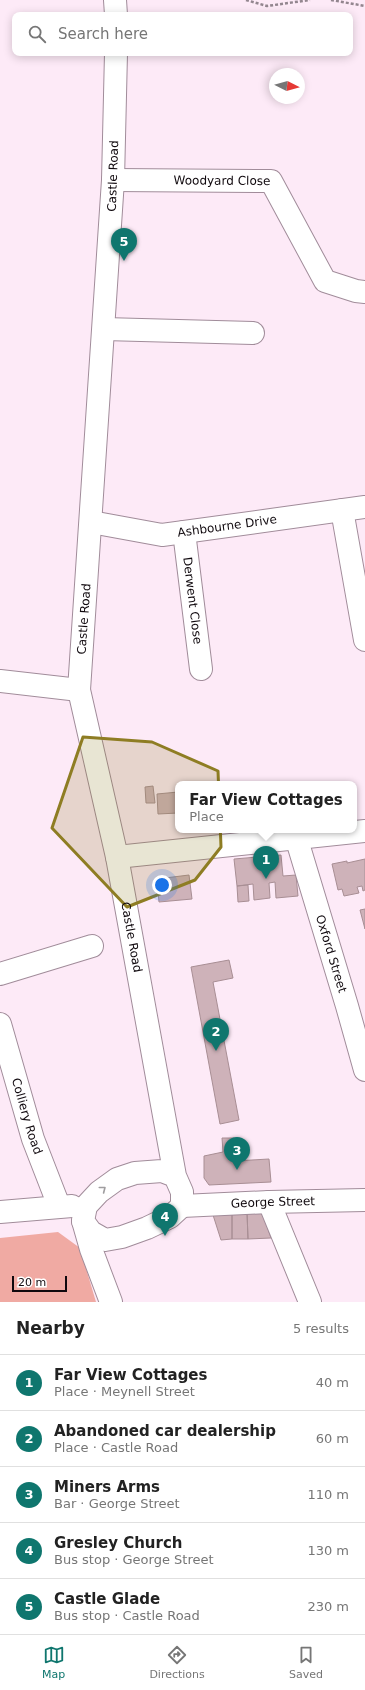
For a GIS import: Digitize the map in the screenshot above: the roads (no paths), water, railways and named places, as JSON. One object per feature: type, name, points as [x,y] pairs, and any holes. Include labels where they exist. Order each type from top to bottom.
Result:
[{"type":"street","points":[[115,0],[116,12]]},
{"type":"street","name":"Castle Road","points":[[116,56],[113,180],[79,690],[117,857],[174,1176],[182,1192],[182,1206]]},
{"type":"street","name":"Woodyard Close","points":[[113,180],[271,181],[325,280],[356,292],[365,292]]},
{"type":"street","points":[[104,329],[253,334]]},
{"type":"street","name":"Ashbourne Drive","points":[[91,522],[162,535],[365,507]]},
{"type":"street","points":[[342,510],[365,640]]},
{"type":"street","name":"Derwent Close","points":[[184,532],[201,669]]},
{"type":"street","points":[[0,681],[79,690]]},
{"type":"street","points":[[117,857],[335,833]]},
{"type":"street","name":"Oxford Street","points":[[296,837],[348,1006],[365,1070]]},
{"type":"street","points":[[0,974],[92,946]]},
{"type":"street","name":"Colliery Road","points":[[1,1027],[33,1139],[59,1206]]},
{"type":"street","points":[[111,1302],[91,1249],[85,1213],[99,1192],[117,1179],[135,1173],[162,1171],[174,1176]]},
{"type":"street","name":"George Street","points":[[182,1206],[365,1200]]},
{"type":"street","points":[[269,1202],[310,1302]]},
{"type":"street","points":[[0,1212],[59,1206],[85,1213]]},
{"type":"street","points":[[85,1213],[91,1232],[105,1240],[122,1237],[170,1217],[182,1206]]},
{"type":"street","points":[[100,1270],[110,1248],[122,1237]]},
{"type":"place","name":"Castle Glade","points":[[124,261]]},
{"type":"place","name":"Far View Cottages","points":[[266,879]]},
{"type":"place","name":"Abandoned car dealership","points":[[216,1051]]},
{"type":"place","name":"Miners Arms","points":[[237,1170]]},
{"type":"place","name":"Gresley Church","points":[[165,1236]]}]
